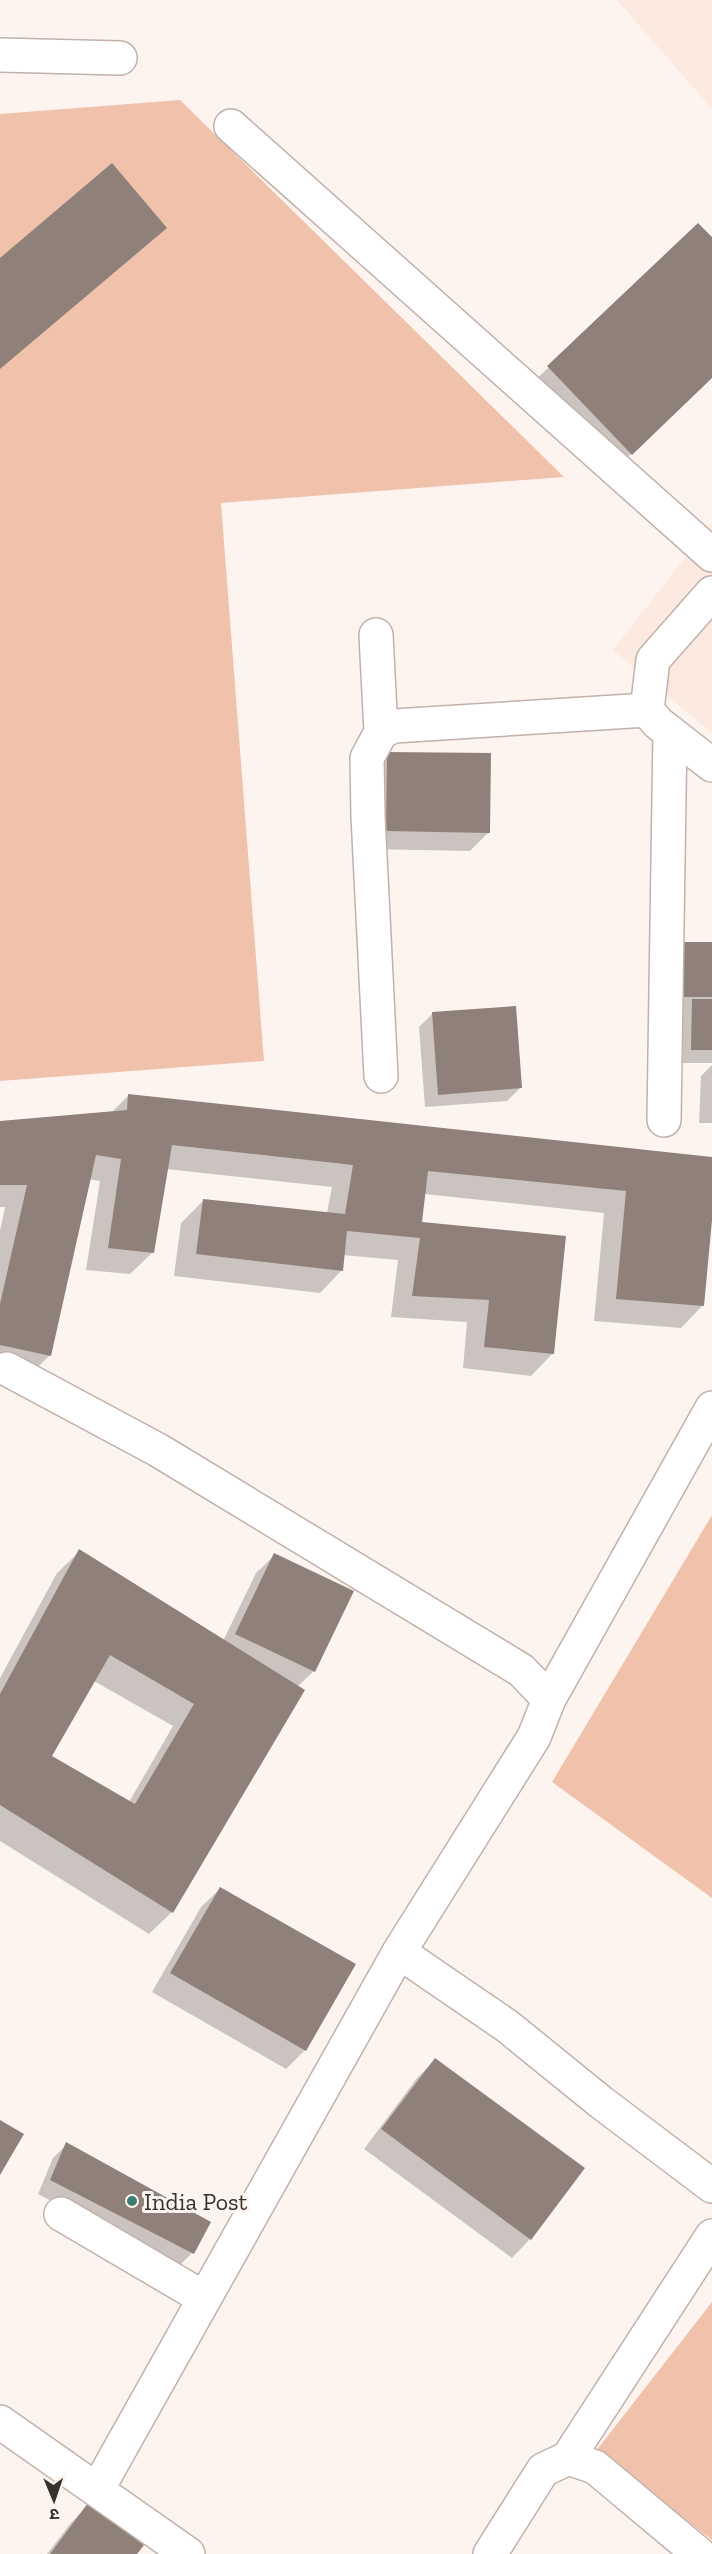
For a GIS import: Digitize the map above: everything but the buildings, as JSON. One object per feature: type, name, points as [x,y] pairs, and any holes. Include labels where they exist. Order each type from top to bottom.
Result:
[{"type":"street","points":[[0,55],[120,58]]},
{"type":"street","points":[[231,126],[712,555]]},
{"type":"street","points":[[664,1120],[659,721],[653,660],[712,593]]},
{"type":"street","points":[[376,635],[381,732],[367,758],[381,1076]]},
{"type":"street","points":[[381,732],[394,726],[659,721],[712,765]]},
{"type":"street","points":[[8,1369],[158,1449],[521,1670],[549,1699]]},
{"type":"street","points":[[97,2490],[399,1952],[534,1737],[549,1699],[712,1408]]},
{"type":"street","points":[[399,1952],[507,2026],[602,2103],[712,2186]]},
{"type":"street","points":[[61,2214],[204,2298]]},
{"type":"street","points":[[490,2554],[543,2470],[568,2458],[712,2236]]},
{"type":"street","points":[[0,2422],[188,2554]]},
{"type":"street","points":[[568,2458],[596,2467],[699,2554]]},
{"type":"shaded area","points":[[617,0],[712,0],[712,109]]},
{"type":"shaded area","points":[[180,100],[564,477],[221,503],[264,1061],[0,1081],[0,114]]},
{"type":"shaded area","points":[[712,523],[712,733],[613,650]]},
{"type":"shaded area","points":[[712,1515],[712,1898],[552,1782]]},
{"type":"shaded area","points":[[712,2302],[712,2540],[596,2451]]},
{"type":"place","name":"India Post","points":[[132,2201]]}]
